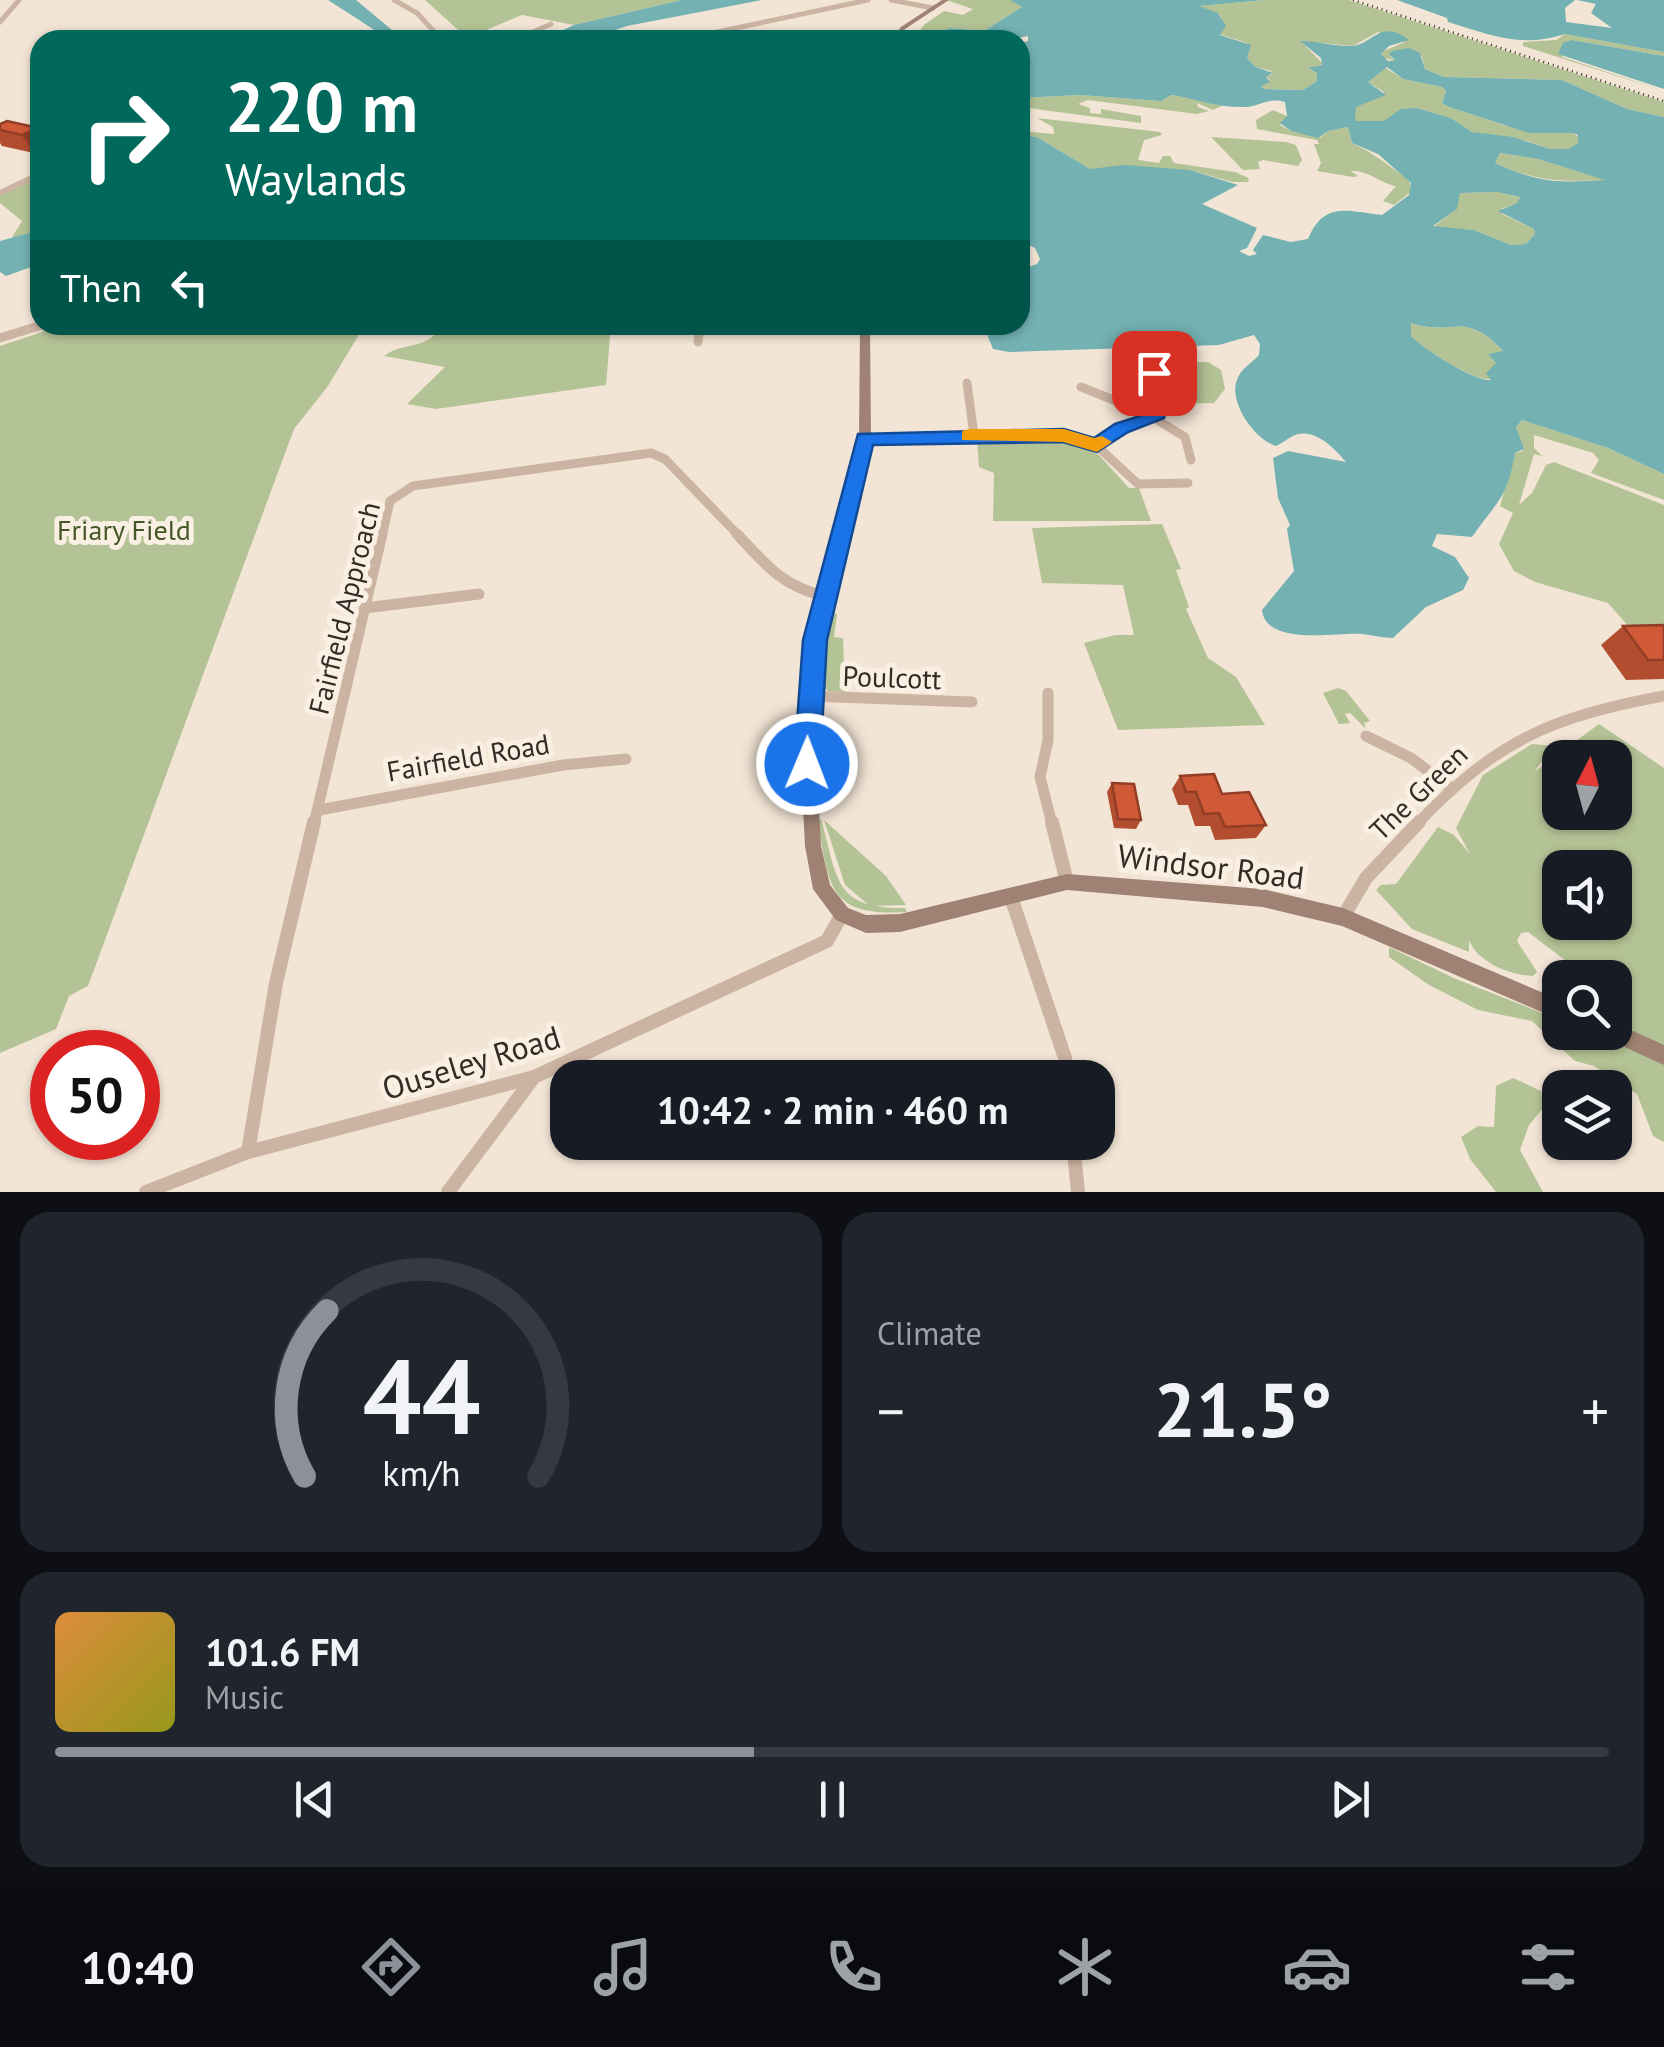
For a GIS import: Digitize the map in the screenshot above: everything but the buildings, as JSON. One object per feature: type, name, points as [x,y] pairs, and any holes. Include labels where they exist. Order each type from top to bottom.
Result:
[{"type":"main road","points":[[901,30],[945,0]]},
{"type":"main road","points":[[842,914],[822,889],[813,846],[807,798],[810,696],[824,596],[864,438],[865,335]]},
{"type":"main road","name":"Windsor Road","points":[[842,914],[866,924],[900,923],[1066,882],[1263,898],[1343,917],[1542,1002]]},
{"type":"main road","points":[[1632,1040],[1664,1055]]},
{"type":"street","points":[[0,22],[19,0]]},
{"type":"street","points":[[394,0],[417,14],[432,30]]},
{"type":"street","points":[[727,30],[868,0]]},
{"type":"street","points":[[890,0],[933,8]]},
{"type":"street","points":[[538,30],[551,24]]},
{"type":"street","points":[[0,193],[30,179]]},
{"type":"street","points":[[0,338],[30,329]]},
{"type":"street","points":[[698,342],[699,335]]},
{"type":"street","points":[[1097,446],[1122,428],[1150,419],[1163,389],[1150,364]]},
{"type":"street","points":[[974,435],[967,387],[980,392]]},
{"type":"street","points":[[1081,387],[1131,406],[1184,436],[1191,460]]},
{"type":"street","points":[[864,438],[1064,436],[1097,446],[1138,484],[1188,483]]},
{"type":"street","name":"Fairfield Approach","points":[[248,1152],[276,984],[390,501],[406,488],[440,480],[651,453],[665,459],[780,580],[795,590],[824,596]]},
{"type":"street","points":[[366,608],[479,594]]},
{"type":"street","points":[[1048,692],[1048,740],[1040,777],[1066,882]]},
{"type":"street","name":"Poulcott","points":[[810,696],[972,702]]},
{"type":"street","name":"The Green","points":[[1343,917],[1351,894],[1452,789],[1519,738],[1596,709],[1664,696]]},
{"type":"street","points":[[1366,736],[1411,758],[1452,789]]},
{"type":"street","name":"Fairfield Road","points":[[319,810],[563,765],[626,759]]},
{"type":"street","points":[[1011,897],[1065,1060]]},
{"type":"street","name":"Ouseley Road","points":[[146,1192],[248,1152],[534,1077],[827,941],[842,914]]},
{"type":"street","points":[[448,1192],[534,1077]]},
{"type":"street","points":[[1075,1160],[1078,1192]]},
{"type":"green space","points":[[425,0],[682,0],[574,25],[522,15],[486,30],[458,30]]},
{"type":"green space","points":[[946,0],[1011,0],[1022,7],[986,30],[920,30],[944,11],[963,15],[973,9]]},
{"type":"green space","points":[[1265,0],[1349,0],[1664,102],[1664,117],[1627,109],[1562,80],[1444,77],[1425,69],[1422,56],[1382,58],[1381,52],[1405,42],[1378,32],[1353,46],[1301,41],[1323,64],[1309,69],[1317,73],[1317,81],[1303,90],[1264,89],[1261,86],[1270,80],[1266,77],[1273,74],[1271,71],[1256,67],[1247,58],[1247,43],[1219,34],[1225,28],[1220,15],[1198,6]]},
{"type":"green space","points":[[1565,34],[1664,52],[1664,56],[1572,40],[1562,57],[1664,91],[1523,46],[1523,42],[1556,40]]},
{"type":"green space","points":[[1384,67],[1403,79],[1442,87],[1446,91],[1442,103],[1449,107],[1507,126],[1572,133],[1579,137],[1578,143],[1568,149],[1550,149],[1472,132],[1451,118],[1417,108],[1384,121],[1355,121],[1355,107],[1383,96],[1384,92],[1368,82]]},
{"type":"green space","points":[[1080,95],[1161,101],[1173,95],[1224,105],[1213,110],[1197,103],[1209,111],[1197,114],[1088,100],[1078,104],[1090,108],[1090,113],[1101,114],[1101,109],[1141,116],[1141,123],[1030,108],[1030,98]]},
{"type":"green space","points":[[1273,110],[1287,116],[1280,125],[1291,131],[1321,137],[1328,131],[1348,127],[1352,143],[1409,180],[1412,191],[1394,205],[1383,201],[1396,186],[1357,171],[1351,171],[1358,176],[1353,177],[1317,171],[1321,163],[1314,144],[1319,144],[1317,140],[1257,129],[1256,120]]},
{"type":"green space","points":[[1037,118],[1160,132],[1162,135],[1144,140],[1138,160],[1159,163],[1163,156],[1170,156],[1174,163],[1235,172],[1249,178],[1248,182],[1232,182],[1190,170],[1090,169],[1030,136],[1030,132],[1054,134],[1053,127]]},
{"type":"green space","points":[[1211,137],[1286,142],[1296,145],[1302,160],[1298,166],[1263,160],[1258,162],[1260,169],[1243,170]]},
{"type":"green space","points":[[1500,153],[1538,159],[1606,180],[1562,181],[1524,174],[1495,163]]},
{"type":"green space","points":[[30,179],[30,233],[11,239],[22,221],[0,203],[0,193]]},
{"type":"green space","points":[[1497,192],[1520,197],[1517,203],[1501,209],[1502,214],[1534,229],[1535,234],[1526,244],[1511,245],[1474,230],[1433,227],[1453,212],[1460,193]]},
{"type":"green space","points":[[1411,323],[1467,327],[1489,338],[1503,351],[1490,353],[1497,363],[1492,379],[1463,371],[1427,349],[1411,336]]},
{"type":"green space","name":"Friary Field","points":[[33,335],[359,335],[328,386],[294,429],[88,986],[69,996],[56,1029],[30,1030],[30,1040],[0,1053],[0,346]]},
{"type":"green space","points":[[434,335],[610,335],[606,385],[436,409],[407,404],[445,367],[384,356]]},
{"type":"green space","points":[[1208,362],[1221,370],[1225,389],[1214,403],[1164,404],[1171,388],[1156,363]]},
{"type":"green space","points":[[1522,420],[1608,448],[1664,474],[1664,500],[1591,473],[1599,460],[1593,453],[1534,435],[1534,448],[1542,456],[1534,454],[1519,505],[1532,493],[1546,465],[1554,462],[1664,505],[1664,628],[1630,628],[1608,603],[1535,582],[1514,571],[1499,544],[1513,513],[1500,506],[1515,453],[1523,451],[1516,427]]},
{"type":"green space","points":[[1064,439],[1098,454],[1129,488],[1139,488],[1151,521],[993,521],[994,473],[979,467],[977,441]]},
{"type":"green space","points":[[1162,524],[1181,569],[1176,570],[1189,607],[1186,609],[1208,658],[1236,677],[1265,725],[1118,730],[1084,643],[1115,635],[1134,635],[1123,585],[1042,583],[1032,528]]},
{"type":"green space","points":[[828,612],[837,614],[834,637],[843,638],[845,692],[828,691],[818,680]]},
{"type":"green space","points":[[1338,688],[1346,691],[1370,721],[1364,723],[1366,729],[1350,713],[1345,714],[1350,723],[1339,724],[1323,693]]},
{"type":"green space","points":[[1599,724],[1623,740],[1577,740]]},
{"type":"green space","points":[[1532,744],[1542,745],[1542,762],[1534,772],[1542,766],[1542,830],[1632,830],[1632,746],[1664,768],[1664,1142],[1653,1136],[1637,1094],[1632,1091],[1632,1070],[1600,1070],[1575,1061],[1563,1050],[1632,1050],[1632,1042],[1638,1036],[1632,1030],[1632,960],[1565,960],[1528,932],[1521,933],[1517,941],[1537,972],[1533,976],[1515,973],[1487,961],[1469,940],[1469,952],[1412,929],[1376,890],[1381,885],[1396,884],[1438,827],[1454,835],[1470,854],[1456,828],[1483,775]]},
{"type":"green space","points":[[821,819],[836,873],[851,896],[881,907],[905,908],[907,912],[861,909],[837,893],[825,863],[817,820]]},
{"type":"green space","points":[[824,820],[886,876],[906,905],[870,906],[845,885]]},
{"type":"green space","points":[[1389,947],[1542,1013],[1542,1030],[1532,1021],[1478,1010],[1429,985],[1389,957]]},
{"type":"green space","points":[[1513,1078],[1541,1091],[1542,1109],[1529,1125],[1520,1150],[1543,1192],[1496,1192],[1470,1159],[1461,1137],[1478,1126],[1494,1127],[1496,1086]]},
{"type":"water","points":[[328,0],[356,0],[392,30],[373,29]]},
{"type":"water","points":[[682,0],[762,0],[615,30],[563,30]]},
{"type":"water","points":[[1010,0],[1265,0],[1199,6],[1218,13],[1226,26],[1220,35],[1251,45],[1247,58],[1256,67],[1273,73],[1266,77],[1270,82],[1261,86],[1264,89],[1303,90],[1317,81],[1317,73],[1308,68],[1322,65],[1321,58],[1300,41],[1350,46],[1391,31],[1409,40],[1389,46],[1381,54],[1388,61],[1395,60],[1389,54],[1392,51],[1409,48],[1420,53],[1425,69],[1444,77],[1562,80],[1627,109],[1664,117],[1664,474],[1608,448],[1522,420],[1516,427],[1524,449],[1515,453],[1508,481],[1494,507],[1472,537],[1437,534],[1432,546],[1455,557],[1469,578],[1463,590],[1426,607],[1393,638],[1304,635],[1276,629],[1266,622],[1262,610],[1294,571],[1287,529],[1290,525],[1278,498],[1273,458],[1288,451],[1346,462],[1331,446],[1312,435],[1298,434],[1276,446],[1245,419],[1235,389],[1241,372],[1259,355],[1260,344],[1254,335],[1219,345],[1009,352],[993,349],[987,335],[1030,335],[1030,266],[1040,259],[1030,246],[1030,136],[1090,169],[1124,165],[1190,170],[1238,185],[1202,204],[1257,228],[1247,248],[1239,251],[1249,256],[1257,254],[1253,250],[1263,235],[1291,242],[1308,239],[1321,219],[1338,211],[1382,215],[1409,195],[1411,183],[1378,154],[1352,143],[1348,127],[1328,131],[1318,138],[1291,131],[1280,123],[1287,116],[1285,102],[1235,107],[1172,95],[1161,101],[1080,95],[1030,98],[1030,30],[986,30],[1022,7]],"holes":[[[1387,67],[1403,79],[1442,87],[1446,91],[1442,103],[1449,107],[1529,133],[1572,133],[1578,135],[1578,143],[1568,149],[1550,149],[1513,137],[1472,132],[1451,118],[1417,108],[1401,109],[1384,121],[1355,121],[1356,107],[1386,95],[1368,82]],[[1500,153],[1538,159],[1605,180],[1549,180],[1524,175],[1495,163]],[[1497,192],[1520,197],[1517,203],[1498,211],[1534,229],[1535,234],[1526,244],[1511,245],[1474,230],[1433,226],[1457,209],[1460,193]],[[1411,323],[1468,327],[1490,338],[1503,351],[1488,354],[1496,363],[1486,373],[1491,380],[1474,376],[1426,349],[1411,336]]]},
{"type":"water","points":[[1397,0],[1575,0],[1565,8],[1566,22],[1612,28],[1591,13],[1596,4],[1577,0],[1664,0],[1664,52],[1565,34],[1534,40],[1507,38],[1448,22],[1447,18]]},
{"type":"water","points":[[1572,40],[1664,56],[1664,89],[1558,54],[1563,43]]},
{"type":"water","points":[[30,233],[30,267],[6,276],[0,272],[0,241]]},
{"type":"railway","points":[[1353,0],[1664,101]]},
{"type":"slow traffic","points":[[969,435],[1064,436],[1097,446],[1102,442]]},
{"type":"route","points":[[807,764],[815,640],[864,438],[1064,436],[1097,446],[1122,428],[1154,418],[1163,389],[1154,373]]}]
